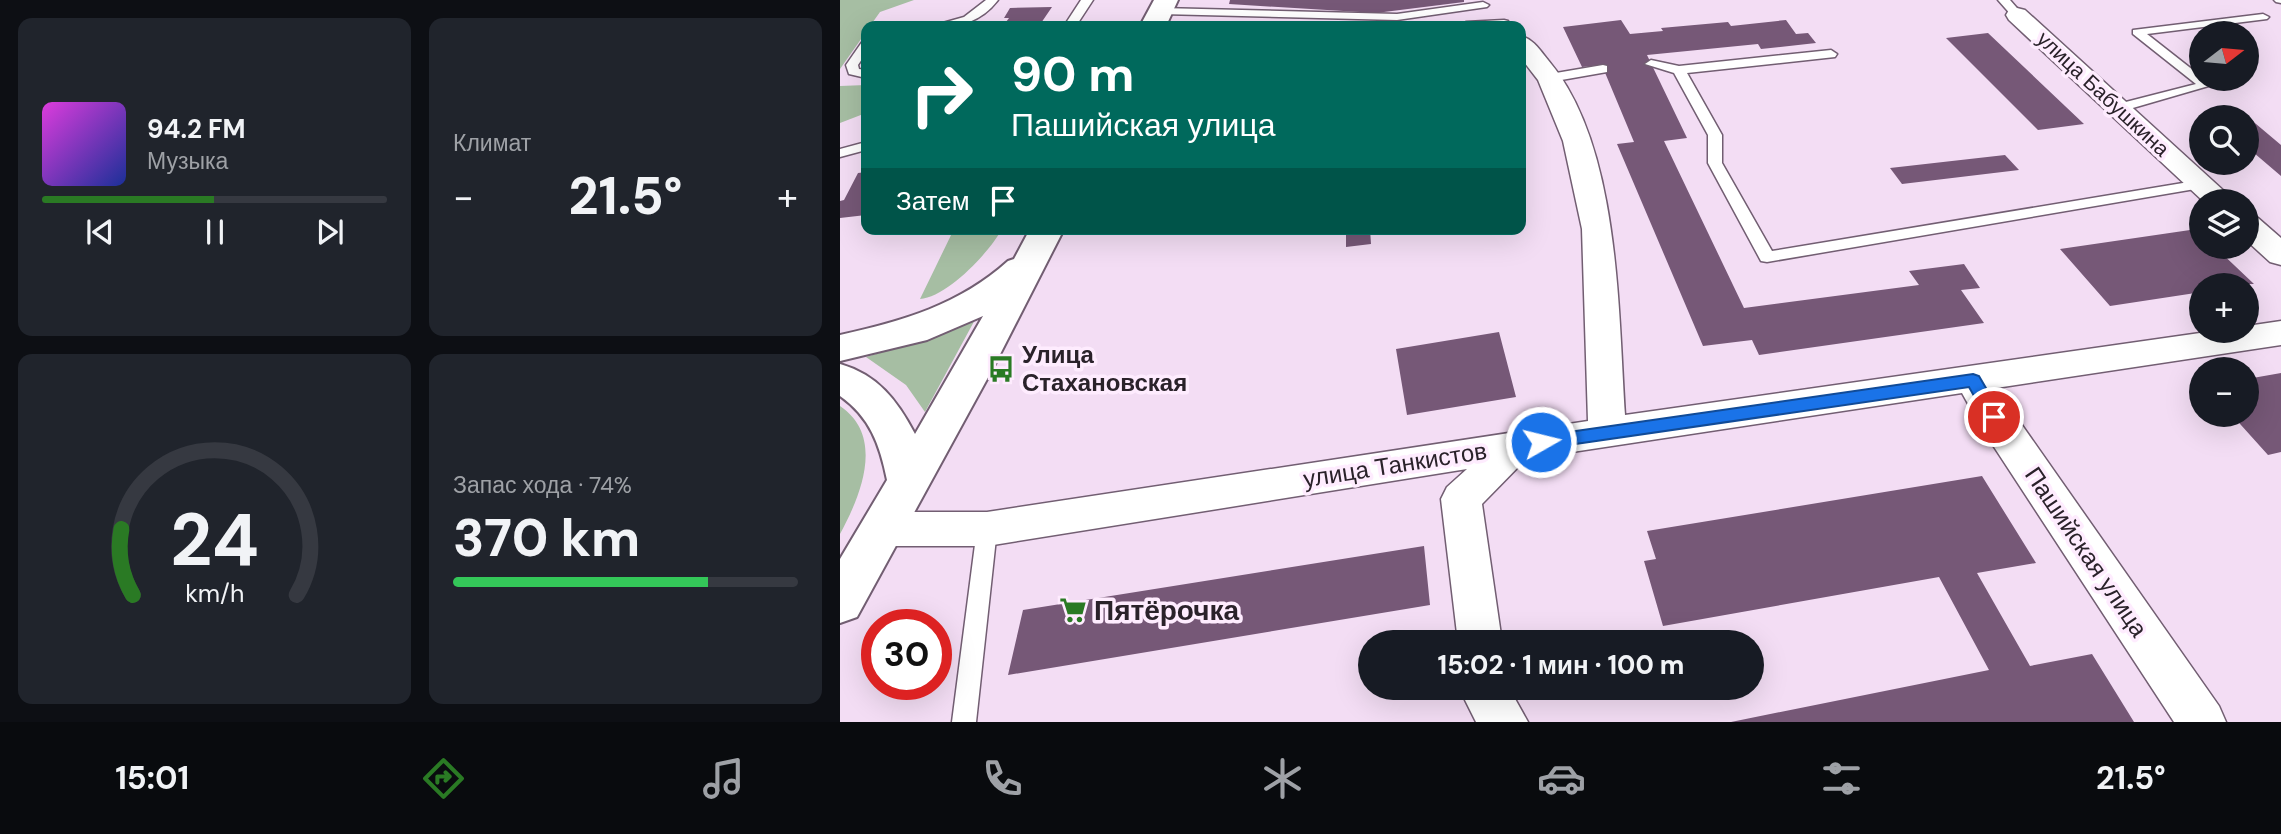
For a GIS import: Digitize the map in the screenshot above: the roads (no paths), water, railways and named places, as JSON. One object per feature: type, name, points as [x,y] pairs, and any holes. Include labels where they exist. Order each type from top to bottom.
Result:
[{"type":"main road","points":[[840,348],[904,334],[957,314],[1009,281],[1043,237]]},
{"type":"main road","points":[[840,602],[1043,237]]},
{"type":"main road","points":[[840,378],[864,392],[882,409],[900,446],[909,481]]},
{"type":"street","name":"улица Бабушкина","points":[[2011,8],[2207,189]]},
{"type":"street","points":[[1526,53],[1577,141],[1597,229],[1607,433]]},
{"type":"street","points":[[2259,236],[2281,255]]},
{"type":"street","name":"улица Танкистов","points":[[882,529],[987,530],[1515,446],[2281,333]]},
{"type":"street","name":"Пашийская улица","points":[[1973,380],[1994,417],[2202,722]]},
{"type":"street","points":[[1478,630],[1461,499],[1515,446]]},
{"type":"street","points":[[1488,700],[1504,722]]},
{"type":"lane","points":[[966,21],[982,13],[992,0]]},
{"type":"lane","points":[[1073,21],[1087,0]]},
{"type":"lane","points":[[1403,21],[1483,5]]},
{"type":"lane","points":[[1160,12],[1202,10],[1382,21]]},
{"type":"lane","points":[[2119,108],[2206,85],[2137,32],[2263,17]]},
{"type":"lane","points":[[1526,49],[1603,69]]},
{"type":"lane","points":[[861,52],[852,65],[853,71],[861,73]]},
{"type":"lane","points":[[1651,64],[1679,70],[1831,54]]},
{"type":"lane","points":[[1679,70],[1715,135],[1715,163],[1767,257],[2189,196]]},
{"type":"lane","points":[[840,152],[861,147]]},
{"type":"lane","points":[[964,722],[987,530]]},
{"type":"place","name":"Улица Стахановская","points":[[1001,369]]},
{"type":"place","name":"Пятёрочка","points":[[1073,610]]}]
